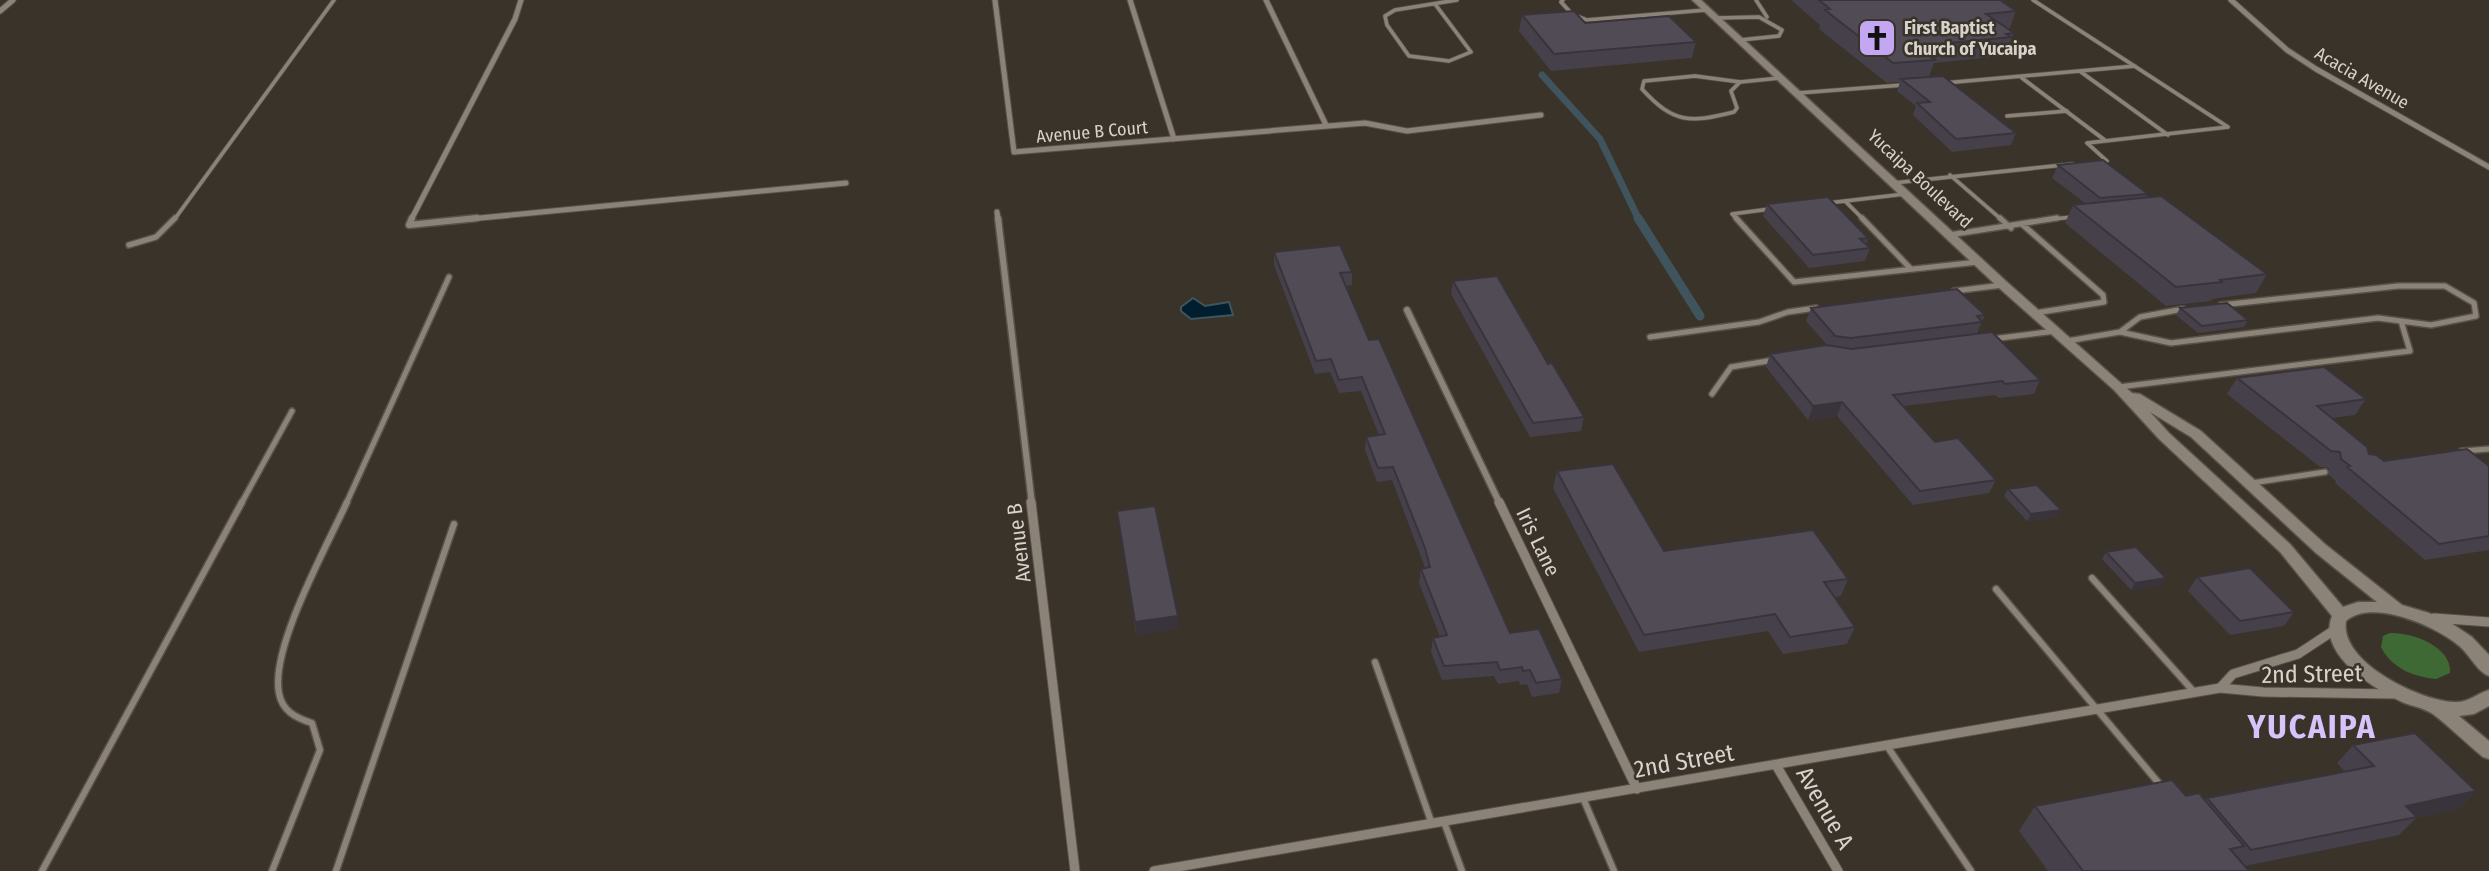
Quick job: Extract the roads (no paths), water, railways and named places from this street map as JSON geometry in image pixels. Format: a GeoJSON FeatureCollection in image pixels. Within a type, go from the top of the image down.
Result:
{"type":"FeatureCollection","features":[{"type":"Feature","properties":{"kind":"main road","name":"Yucaipa Boulevard"},"geometry":{"type":"LineString","coordinates":[[1696,0],[2003,285],[2119,387],[2164,436],[2286,548],[2339,622],[2341,645],[2354,662],[2373,678],[2404,695],[2434,705]]}},
{"type":"Feature","properties":{"kind":"main road","name":"Yucaipa Boulevard"},"geometry":{"type":"LineString","coordinates":[[2119,387],[2196,434],[2341,566],[2397,608]]}},
{"type":"Feature","properties":{"kind":"main road"},"geometry":{"type":"LineString","coordinates":[[2339,622],[2354,608],[2373,605],[2397,608],[2423,617],[2470,646],[2489,669]]}},
{"type":"Feature","properties":{"kind":"main road"},"geometry":{"type":"LineString","coordinates":[[2434,705],[2469,708],[2489,697]]}},
{"type":"Feature","properties":{"kind":"main road"},"geometry":{"type":"LineString","coordinates":[[2434,705],[2489,751]]}},
{"type":"Feature","properties":{"kind":"street"},"geometry":{"type":"LineString","coordinates":[[0,11],[13,0]]}},
{"type":"Feature","properties":{"kind":"street"},"geometry":{"type":"LineString","coordinates":[[521,0],[515,19],[409,225],[846,183]]}},
{"type":"Feature","properties":{"kind":"street","name":"Avenue B Court"},"geometry":{"type":"LineString","coordinates":[[995,0],[1014,152],[1325,125],[1365,123],[1406,131],[1541,115]]}},
{"type":"Feature","properties":{"kind":"street"},"geometry":{"type":"LineString","coordinates":[[1130,0],[1174,139]]}},
{"type":"Feature","properties":{"kind":"street"},"geometry":{"type":"LineString","coordinates":[[1266,0],[1325,125]]}},
{"type":"Feature","properties":{"kind":"street","name":"Acacia Avenue"},"geometry":{"type":"LineString","coordinates":[[2231,0],[2287,50],[2316,69],[2489,167]]}},
{"type":"Feature","properties":{"kind":"street","name":"Avenue B"},"geometry":{"type":"LineString","coordinates":[[997,212],[1076,871]]}},
{"type":"Feature","properties":{"kind":"street","name":"Iris Lane"},"geometry":{"type":"LineString","coordinates":[[1407,310],[1637,789]]}},
{"type":"Feature","properties":{"kind":"street"},"geometry":{"type":"LineString","coordinates":[[2423,617],[2489,622]]}},
{"type":"Feature","properties":{"kind":"street","name":"2nd Street"},"geometry":{"type":"LineString","coordinates":[[2220,688],[2233,674],[2298,654],[2339,622]]}},
{"type":"Feature","properties":{"kind":"street","name":"2nd Street"},"geometry":{"type":"LineString","coordinates":[[1154,871],[2220,688],[2255,695],[2334,689],[2404,695]]}},
{"type":"Feature","properties":{"kind":"street","name":"Avenue A"},"geometry":{"type":"LineString","coordinates":[[1776,765],[1838,871]]}},
{"type":"Feature","properties":{"kind":"lane"},"geometry":{"type":"LineString","coordinates":[[129,245],[156,237],[173,221],[334,0]]}},
{"type":"Feature","properties":{"kind":"lane"},"geometry":{"type":"LineString","coordinates":[[1434,4],[1471,52],[1465,58],[1436,62],[1409,57],[1387,25],[1385,16],[1389,12],[1434,4],[1457,0]]}},
{"type":"Feature","properties":{"kind":"lane"},"geometry":{"type":"LineString","coordinates":[[1563,0],[1561,2],[1572,14],[1587,20],[1710,14],[1767,18]]}},
{"type":"Feature","properties":{"kind":"lane"},"geometry":{"type":"LineString","coordinates":[[1741,40],[1779,36],[1782,30],[1767,18],[1756,0]]}},
{"type":"Feature","properties":{"kind":"lane"},"geometry":{"type":"LineString","coordinates":[[2033,0],[2228,127],[2087,143],[2107,160],[2094,162]]}},
{"type":"Feature","properties":{"kind":"lane"},"geometry":{"type":"LineString","coordinates":[[1941,83],[2135,66]]}},
{"type":"Feature","properties":{"kind":"lane"},"geometry":{"type":"LineString","coordinates":[[2081,72],[2168,135]]}},
{"type":"Feature","properties":{"kind":"lane"},"geometry":{"type":"LineString","coordinates":[[1740,82],[1731,92],[1737,108],[1734,113],[1682,122],[1669,117],[1642,89],[1644,81],[1695,76],[1740,82],[1781,78]]}},
{"type":"Feature","properties":{"kind":"lane"},"geometry":{"type":"LineString","coordinates":[[2022,78],[2107,141]]}},
{"type":"Feature","properties":{"kind":"lane"},"geometry":{"type":"LineString","coordinates":[[1798,93],[1914,85]]}},
{"type":"Feature","properties":{"kind":"lane"},"geometry":{"type":"LineString","coordinates":[[2007,116],[2067,111]]}},
{"type":"Feature","properties":{"kind":"lane"},"geometry":{"type":"LineString","coordinates":[[1893,183],[2081,163]]}},
{"type":"Feature","properties":{"kind":"lane"},"geometry":{"type":"LineString","coordinates":[[1950,175],[2011,228]]}},
{"type":"Feature","properties":{"kind":"lane"},"geometry":{"type":"LineString","coordinates":[[1820,204],[1905,194]]}},
{"type":"Feature","properties":{"kind":"lane"},"geometry":{"type":"LineString","coordinates":[[1845,201],[1912,269]]}},
{"type":"Feature","properties":{"kind":"lane"},"geometry":{"type":"LineString","coordinates":[[1782,208],[1732,214],[1794,282],[1978,262]]}},
{"type":"Feature","properties":{"kind":"lane"},"geometry":{"type":"LineString","coordinates":[[1949,235],[2011,228],[2032,220],[2084,216]]}},
{"type":"Feature","properties":{"kind":"lane"},"geometry":{"type":"LineString","coordinates":[[2023,225],[2103,295],[2104,302],[2035,313]]}},
{"type":"Feature","properties":{"kind":"lane"},"geometry":{"type":"LineString","coordinates":[[272,871],[320,750],[313,723],[290,714],[279,694],[279,664],[296,614],[449,277]]}},
{"type":"Feature","properties":{"kind":"lane"},"geometry":{"type":"LineString","coordinates":[[1949,291],[2003,285]]}},
{"type":"Feature","properties":{"kind":"lane"},"geometry":{"type":"LineString","coordinates":[[2067,341],[2120,332],[2171,343],[2378,317],[2431,325],[2476,316],[2474,303],[2445,286],[2398,286],[2212,306]]}},
{"type":"Feature","properties":{"kind":"lane"},"geometry":{"type":"LineString","coordinates":[[1650,337],[1759,322],[1788,312],[1828,306]]}},
{"type":"Feature","properties":{"kind":"lane"},"geometry":{"type":"LineString","coordinates":[[2120,332],[2140,317],[2186,309]]}},
{"type":"Feature","properties":{"kind":"lane"},"geometry":{"type":"LineString","coordinates":[[2119,387],[2410,351],[2401,321]]}},
{"type":"Feature","properties":{"kind":"lane"},"geometry":{"type":"LineString","coordinates":[[1983,340],[2054,331]]}},
{"type":"Feature","properties":{"kind":"lane"},"geometry":{"type":"LineString","coordinates":[[1712,394],[1731,367],[1782,359]]}},
{"type":"Feature","properties":{"kind":"lane"},"geometry":{"type":"LineString","coordinates":[[42,871],[292,411]]}},
{"type":"Feature","properties":{"kind":"lane"},"geometry":{"type":"LineString","coordinates":[[2459,451],[2486,447],[2489,449]]}},
{"type":"Feature","properties":{"kind":"lane"},"geometry":{"type":"LineString","coordinates":[[2251,484],[2325,472]]}},
{"type":"Feature","properties":{"kind":"lane"},"geometry":{"type":"LineString","coordinates":[[336,871],[454,524]]}},
{"type":"Feature","properties":{"kind":"lane"},"geometry":{"type":"LineString","coordinates":[[2092,578],[2195,693]]}},
{"type":"Feature","properties":{"kind":"lane"},"geometry":{"type":"LineString","coordinates":[[1996,589],[2170,797]]}},
{"type":"Feature","properties":{"kind":"lane"},"geometry":{"type":"LineString","coordinates":[[1375,662],[1432,824]]}},
{"type":"Feature","properties":{"kind":"lane"},"geometry":{"type":"LineString","coordinates":[[1887,746],[1971,871]]}},
{"type":"Feature","properties":{"kind":"lane"},"geometry":{"type":"LineString","coordinates":[[1583,798],[1614,871]]}},
{"type":"Feature","properties":{"kind":"lane"},"geometry":{"type":"LineString","coordinates":[[1444,822],[1462,871]]}},
{"type":"Feature","properties":{"kind":"water"},"geometry":{"type":"Polygon","coordinates":[[[1193,298],[1205,306],[1229,302],[1233,315],[1191,319],[1181,311],[1181,307],[1193,298]]]}},
{"type":"Feature","properties":{"kind":"waterway"},"geometry":{"type":"LineString","coordinates":[[1542,75],[1600,139],[1638,218]]}},
{"type":"Feature","properties":{"kind":"waterway"},"geometry":{"type":"LineString","coordinates":[[1638,218],[1700,316]]}},
{"type":"Feature","properties":{"kind":"place","name":"First Baptist Church of Yucaipa"},"geometry":{"type":"Point","coordinates":[1877,38]}},
{"type":"Feature","properties":{"kind":"district","name":"YUCAIPA"},"geometry":{"type":"Point","coordinates":[2312,727]}}]}
